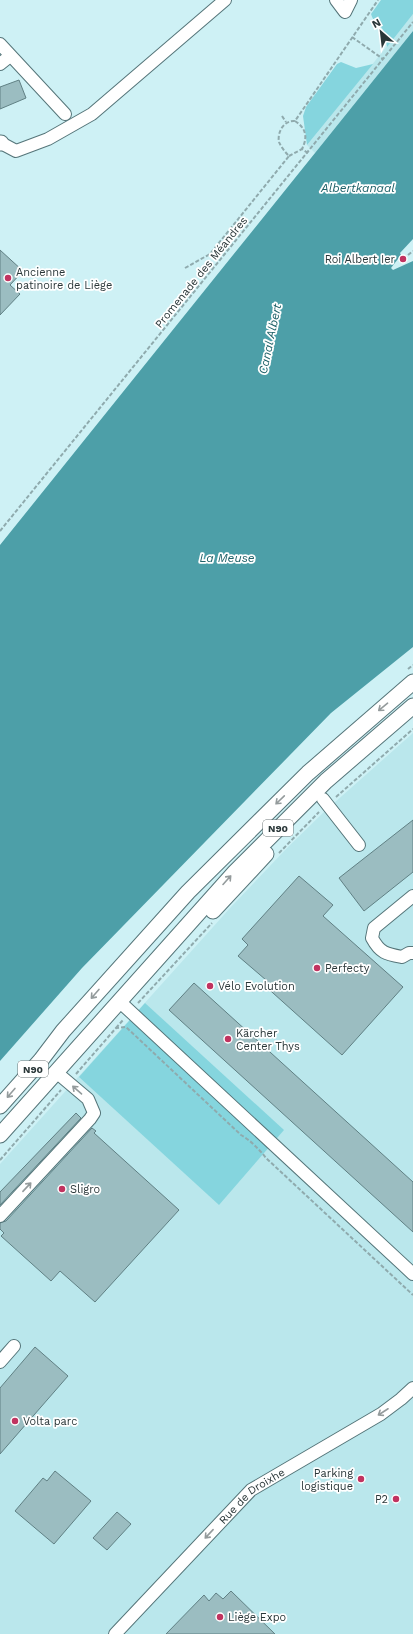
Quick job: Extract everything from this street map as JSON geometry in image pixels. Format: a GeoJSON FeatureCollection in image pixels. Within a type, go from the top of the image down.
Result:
{"type":"FeatureCollection","features":[{"type":"Feature","properties":{"kind":"main road","name":"N90"},"geometry":{"type":"LineString","coordinates":[[0,1106],[41,1060],[63,1031],[188,892],[308,773],[413,682]]}},
{"type":"Feature","properties":{"kind":"main road","name":"N90"},"geometry":{"type":"LineString","coordinates":[[0,1135],[235,872],[273,833],[351,759],[413,706]]}},
{"type":"Feature","properties":{"kind":"main road"},"geometry":{"type":"LineString","coordinates":[[154,961],[181,944],[267,854],[325,802],[369,757],[413,719]]}},
{"type":"Feature","properties":{"kind":"main road"},"geometry":{"type":"LineString","coordinates":[[119,1001],[111,990],[114,983],[165,924],[188,892]]}},
{"type":"Feature","properties":{"kind":"street"},"geometry":{"type":"LineString","coordinates":[[0,143],[16,151],[48,139],[92,114],[225,0]]}},
{"type":"Feature","properties":{"kind":"street"},"geometry":{"type":"LineString","coordinates":[[336,0],[345,12],[351,0]]}},
{"type":"Feature","properties":{"kind":"street"},"geometry":{"type":"LineString","coordinates":[[0,44],[65,114]]}},
{"type":"Feature","properties":{"kind":"street"},"geometry":{"type":"LineString","coordinates":[[0,64],[10,56]]}},
{"type":"Feature","properties":{"kind":"street"},"geometry":{"type":"LineString","coordinates":[[325,802],[359,845]]}},
{"type":"Feature","properties":{"kind":"street"},"geometry":{"type":"LineString","coordinates":[[413,896],[374,928],[372,938],[377,947],[386,954],[402,957],[409,953],[413,953]]}},
{"type":"Feature","properties":{"kind":"street"},"geometry":{"type":"LineString","coordinates":[[119,1001],[413,1274]]}},
{"type":"Feature","properties":{"kind":"street"},"geometry":{"type":"LineString","coordinates":[[0,1216],[90,1120],[94,1112],[88,1099],[56,1072]]}},
{"type":"Feature","properties":{"kind":"street"},"geometry":{"type":"LineString","coordinates":[[0,1362],[14,1346]]}},
{"type":"Feature","properties":{"kind":"street","name":"Rue de Droixhe"},"geometry":{"type":"LineString","coordinates":[[115,1634],[251,1490],[380,1414],[402,1399],[413,1388]]}},
{"type":"Feature","properties":{"kind":"path"},"geometry":{"type":"LineString","coordinates":[[295,121],[378,0]]}},
{"type":"Feature","properties":{"kind":"path","name":"Promenade des Méandres"},"geometry":{"type":"LineString","coordinates":[[0,531],[413,22]]}},
{"type":"Feature","properties":{"kind":"path"},"geometry":{"type":"LineString","coordinates":[[352,37],[383,59]]}},
{"type":"Feature","properties":{"kind":"path"},"geometry":{"type":"LineString","coordinates":[[282,116],[286,122]]}},
{"type":"Feature","properties":{"kind":"path"},"geometry":{"type":"LineString","coordinates":[[185,268],[210,254],[289,156],[302,149],[306,142],[306,134],[304,129],[295,121],[286,122],[281,127],[279,135],[280,143],[289,156]]}},
{"type":"Feature","properties":{"kind":"path"},"geometry":{"type":"LineString","coordinates":[[302,149],[308,153]]}},
{"type":"Feature","properties":{"kind":"path"},"geometry":{"type":"LineString","coordinates":[[408,255],[413,251]]}},
{"type":"Feature","properties":{"kind":"path"},"geometry":{"type":"LineString","coordinates":[[325,802],[413,729]]}},
{"type":"Feature","properties":{"kind":"path"},"geometry":{"type":"LineString","coordinates":[[144,997],[196,940]]}},
{"type":"Feature","properties":{"kind":"path"},"geometry":{"type":"LineString","coordinates":[[0,1160],[116,1028],[126,1027],[240,1135],[246,1138],[262,1152],[266,1158],[413,1295]]}},
{"type":"Feature","properties":{"kind":"shaded area"},"geometry":{"type":"Polygon","coordinates":[[[381,0],[413,0],[413,14],[387,47],[384,32],[371,14],[381,0]]]}},
{"type":"Feature","properties":{"kind":"shaded area"},"geometry":{"type":"Polygon","coordinates":[[[413,14],[413,31],[315,153],[307,145],[413,14]]]}},
{"type":"Feature","properties":{"kind":"shaded area"},"geometry":{"type":"Polygon","coordinates":[[[341,62],[356,68],[373,64],[307,145],[303,116],[306,107],[337,64],[341,62]]]}},
{"type":"Feature","properties":{"kind":"shaded area"},"geometry":{"type":"Polygon","coordinates":[[[413,733],[413,1634],[0,1634],[0,1164],[231,907],[288,847],[325,811],[413,733]]]}},
{"type":"Feature","properties":{"kind":"shaded area"},"geometry":{"type":"Polygon","coordinates":[[[145,1003],[284,1130],[219,1205],[79,1077],[145,1003]]]}},
{"type":"Feature","properties":{"kind":"water","name":"La Meuse"},"geometry":{"type":"Polygon","coordinates":[[[413,31],[413,239],[400,253],[401,255],[391,268],[393,270],[413,261],[413,647],[331,713],[82,968],[0,1061],[0,545],[413,31]]]}},
{"type":"Feature","properties":{"kind":"building"},"geometry":{"type":"Polygon","coordinates":[[[19,80],[26,98],[0,109],[0,87],[19,80]]]}},
{"type":"Feature","properties":{"kind":"building","name":"Ancienne patinoire de Liège"},"geometry":{"type":"Polygon","coordinates":[[[0,250],[23,271],[10,285],[20,294],[0,315],[0,250]]]}},
{"type":"Feature","properties":{"kind":"building"},"geometry":{"type":"Polygon","coordinates":[[[413,820],[413,872],[364,911],[339,878],[413,820]]]}},
{"type":"Feature","properties":{"kind":"building","name":"Perfecty"},"geometry":{"type":"Polygon","coordinates":[[[299,876],[333,905],[323,916],[403,987],[342,1055],[263,984],[266,980],[238,956],[248,945],[242,939],[299,876]]]}},
{"type":"Feature","properties":{"kind":"building"},"geometry":{"type":"Polygon","coordinates":[[[194,983],[413,1182],[413,1232],[169,1010],[194,983]]]}},
{"type":"Feature","properties":{"kind":"building"},"geometry":{"type":"Polygon","coordinates":[[[76,1113],[81,1118],[0,1205],[0,1192],[76,1113]]]}},
{"type":"Feature","properties":{"kind":"building"},"geometry":{"type":"Polygon","coordinates":[[[92,1128],[96,1131],[94,1133],[179,1210],[95,1302],[60,1271],[51,1281],[1,1236],[4,1233],[0,1229],[0,1223],[6,1221],[92,1128]]]}},
{"type":"Feature","properties":{"kind":"building","name":"Volta parc"},"geometry":{"type":"Polygon","coordinates":[[[35,1347],[68,1376],[0,1454],[0,1388],[35,1347]]]}},
{"type":"Feature","properties":{"kind":"building"},"geometry":{"type":"Polygon","coordinates":[[[55,1471],[91,1501],[54,1544],[15,1511],[43,1478],[47,1481],[55,1471]]]}},
{"type":"Feature","properties":{"kind":"building"},"geometry":{"type":"Polygon","coordinates":[[[117,1512],[131,1524],[107,1550],[93,1538],[117,1512]]]}},
{"type":"Feature","properties":{"kind":"building","name":"Liège Expo"},"geometry":{"type":"Polygon","coordinates":[[[231,1591],[275,1634],[166,1634],[204,1595],[209,1601],[216,1593],[223,1599],[231,1591]]]}},
{"type":"Feature","properties":{"kind":"place","name":"Roi Albert Ier"},"geometry":{"type":"Point","coordinates":[403,259]}},
{"type":"Feature","properties":{"kind":"place","name":"Ancienne patinoire de Liège"},"geometry":{"type":"Point","coordinates":[8,278]}},
{"type":"Feature","properties":{"kind":"place","name":"Perfecty"},"geometry":{"type":"Point","coordinates":[317,968]}},
{"type":"Feature","properties":{"kind":"place","name":"Vélo Evolution"},"geometry":{"type":"Point","coordinates":[210,986]}},
{"type":"Feature","properties":{"kind":"place","name":"Kärcher Center Thys"},"geometry":{"type":"Point","coordinates":[228,1039]}},
{"type":"Feature","properties":{"kind":"place","name":"Sligro"},"geometry":{"type":"Point","coordinates":[62,1189]}},
{"type":"Feature","properties":{"kind":"place","name":"Volta parc"},"geometry":{"type":"Point","coordinates":[15,1421]}},
{"type":"Feature","properties":{"kind":"place","name":"Parking logistique"},"geometry":{"type":"Point","coordinates":[361,1479]}},
{"type":"Feature","properties":{"kind":"place","name":"P2"},"geometry":{"type":"Point","coordinates":[396,1499]}},
{"type":"Feature","properties":{"kind":"place","name":"Liège Expo"},"geometry":{"type":"Point","coordinates":[220,1617]}},
{"type":"Feature","properties":{"kind":"water label","name":"Albertkanaal"},"geometry":{"type":"Point","coordinates":[358,188]}},
{"type":"Feature","properties":{"kind":"water label","name":"Canal Albert"},"geometry":{"type":"Point","coordinates":[270,339]}}]}
